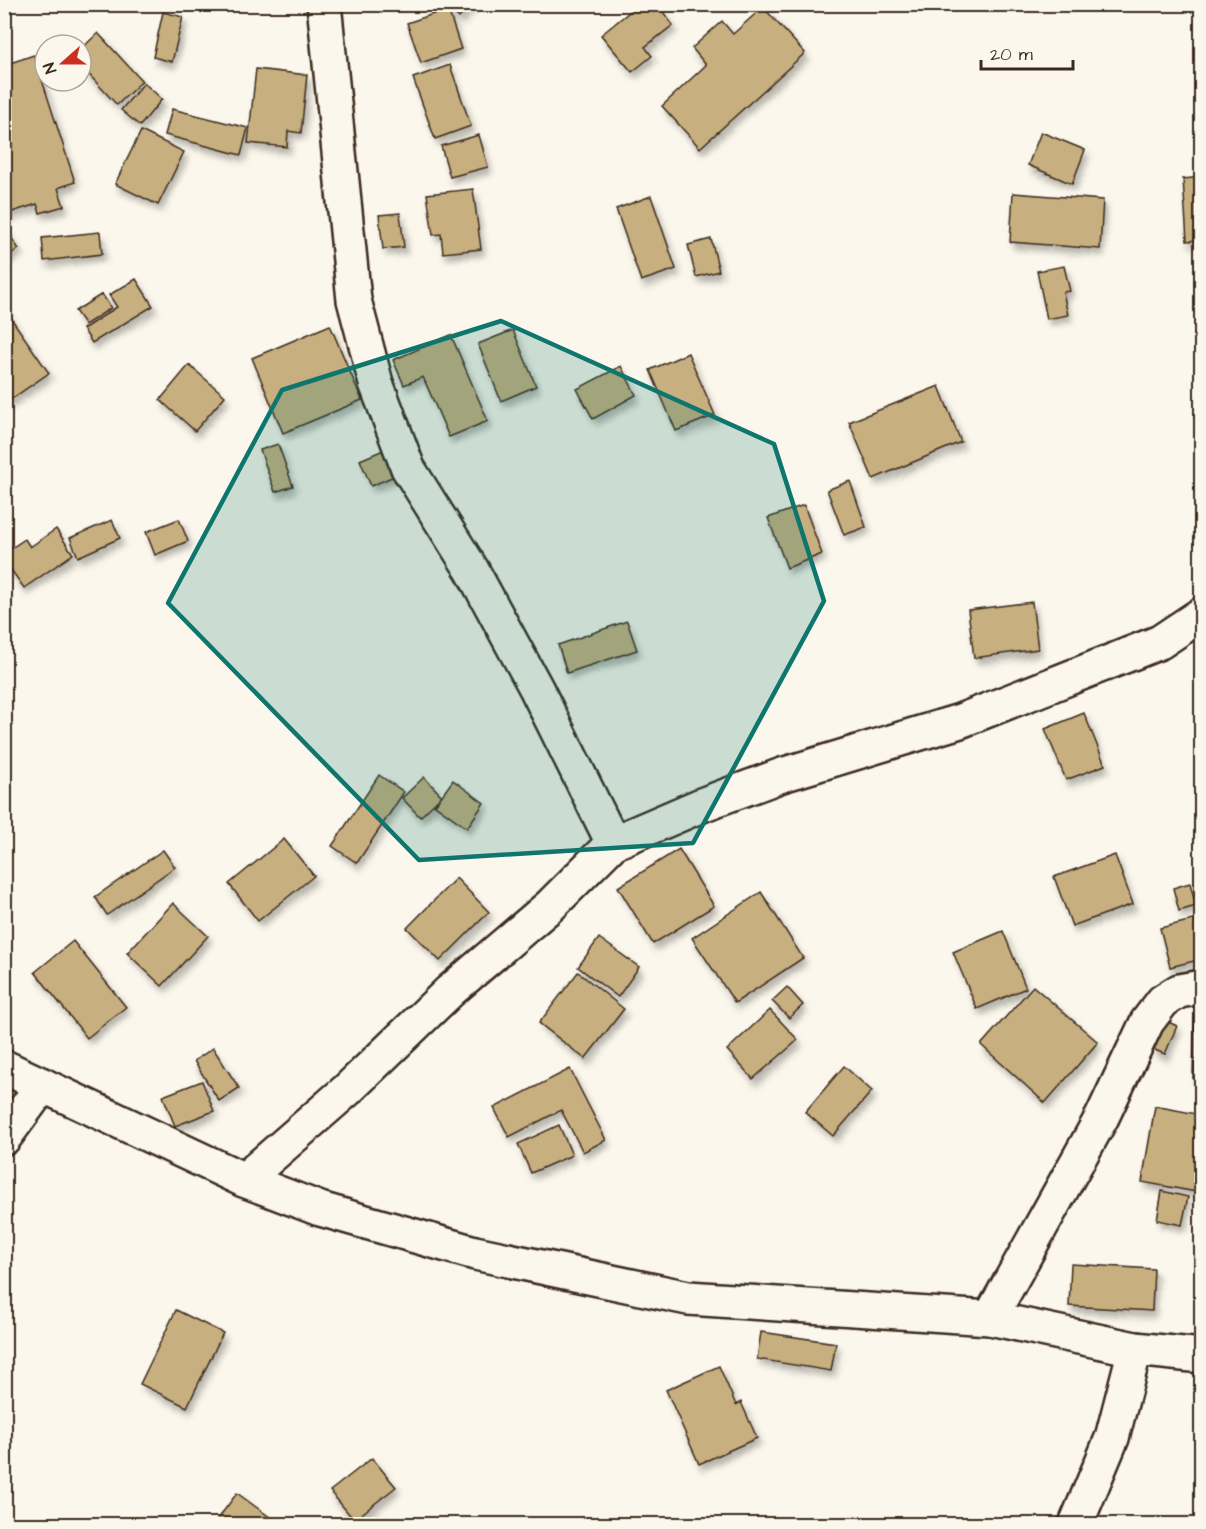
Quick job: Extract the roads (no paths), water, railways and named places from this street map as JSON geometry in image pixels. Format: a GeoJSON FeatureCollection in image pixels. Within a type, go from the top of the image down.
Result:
{"type":"FeatureCollection","features":[{"type":"Feature","properties":{"kind":"street"},"geometry":{"type":"LineString","coordinates":[[324,4],[354,300],[375,383],[408,468],[472,570],[536,688],[613,843]]}},
{"type":"Feature","properties":{"kind":"street"},"geometry":{"type":"LineString","coordinates":[[244,1180],[347,1090],[450,991],[551,905],[613,843],[704,804],[782,775],[982,712],[1160,642],[1202,614]]}},
{"type":"Feature","properties":{"kind":"street"},"geometry":{"type":"LineString","coordinates":[[990,1318],[1102,1117],[1147,1022],[1163,1001],[1179,991],[1202,987]]}},
{"type":"Feature","properties":{"kind":"street"},"geometry":{"type":"LineString","coordinates":[[4,1067],[244,1180],[320,1209],[475,1253],[688,1298],[990,1318],[1135,1349],[1202,1356]]}},
{"type":"Feature","properties":{"kind":"street"},"geometry":{"type":"LineString","coordinates":[[4,1138],[43,1085]]}},
{"type":"Feature","properties":{"kind":"street"},"geometry":{"type":"LineString","coordinates":[[1076,1524],[1112,1438],[1135,1349]]}}]}
